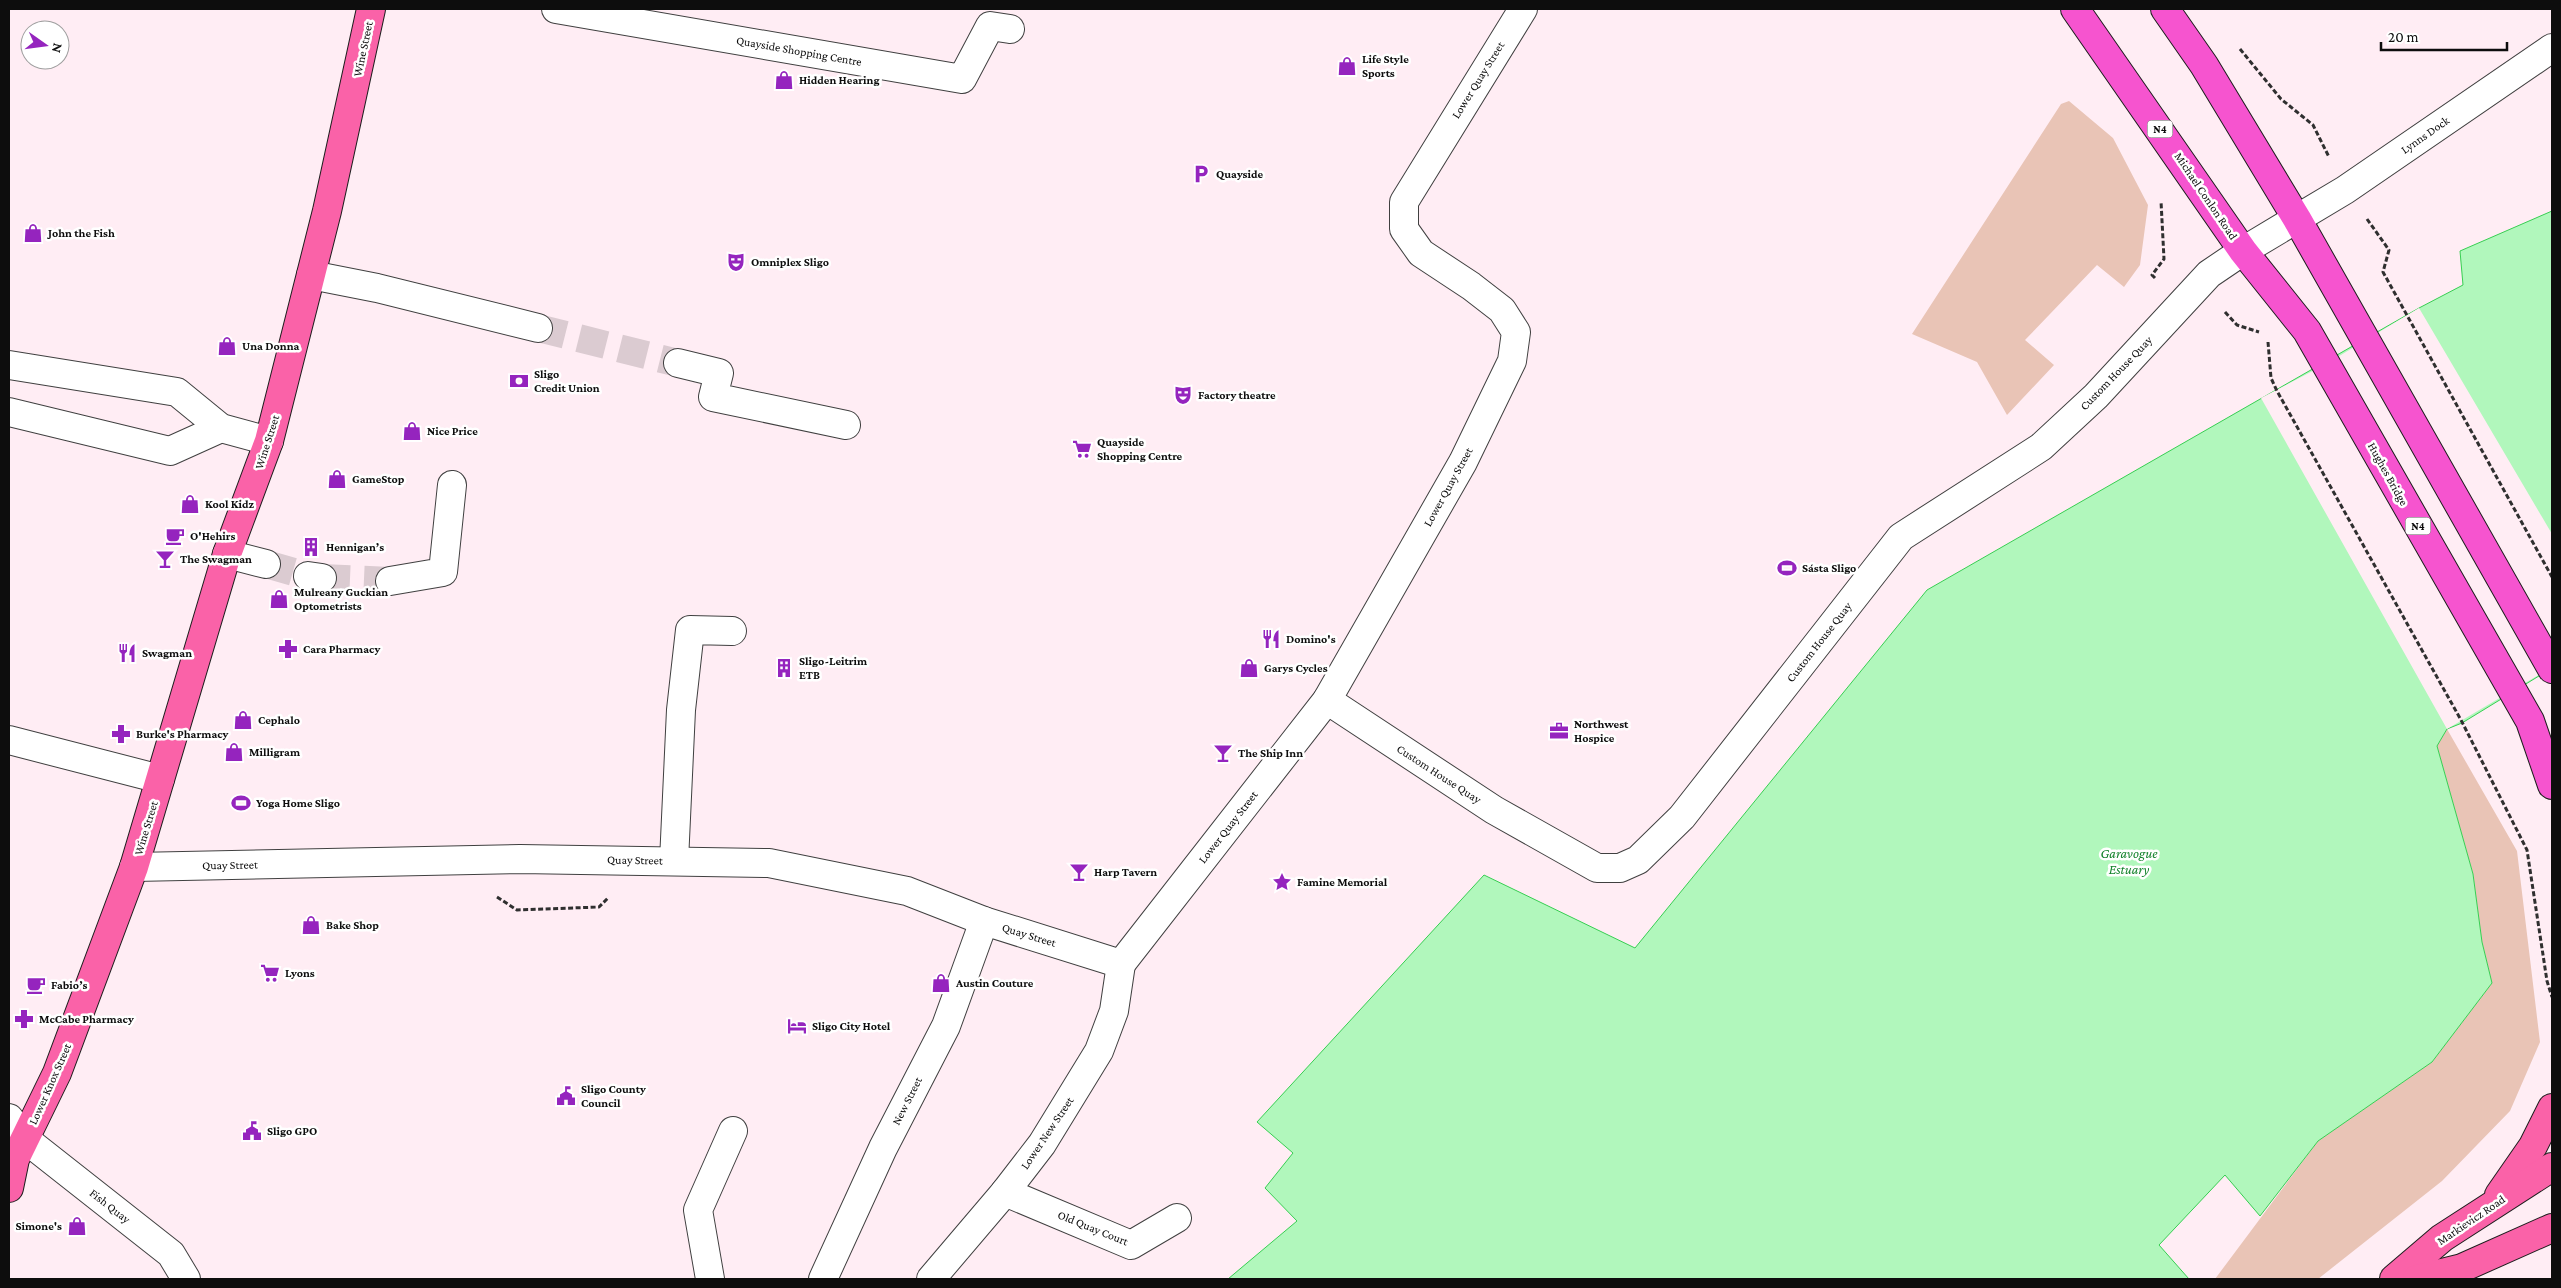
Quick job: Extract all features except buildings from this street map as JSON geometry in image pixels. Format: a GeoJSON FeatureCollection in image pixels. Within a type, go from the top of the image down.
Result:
{"type":"FeatureCollection","features":[{"type":"Feature","properties":{"kind":"highway","name":"N4"},"geometry":{"type":"LineString","coordinates":[[2058,9],[2082,19]]}},
{"type":"Feature","properties":{"kind":"highway"},"geometry":{"type":"LineString","coordinates":[[2165,9],[2204,65],[2297,219],[2552,668]]}},
{"type":"Feature","properties":{"kind":"highway","name":"Michael Conlon Road"},"geometry":{"type":"LineString","coordinates":[[2082,19],[2243,251],[2307,330]]}},
{"type":"Feature","properties":{"kind":"highway","name":"Hughes Bridge"},"geometry":{"type":"LineString","coordinates":[[2307,330],[2530,721],[2552,785]]}},
{"type":"Feature","properties":{"kind":"main road","name":"Wine Street"},"geometry":{"type":"LineString","coordinates":[[134,867],[227,554],[269,441],[311,275],[372,9]]}},
{"type":"Feature","properties":{"kind":"main road","name":"Lower Knox Street"},"geometry":{"type":"LineString","coordinates":[[9,1188],[15,1158],[57,1074],[134,867]]}},
{"type":"Feature","properties":{"kind":"main road"},"geometry":{"type":"LineString","coordinates":[[2493,1204],[2533,1146],[2552,1108]]}},
{"type":"Feature","properties":{"kind":"main road","name":"Markievicz Road"},"geometry":{"type":"LineString","coordinates":[[2394,1279],[2442,1238],[2552,1167]]}},
{"type":"Feature","properties":{"kind":"main road"},"geometry":{"type":"LineString","coordinates":[[2417,1279],[2462,1268],[2549,1232]]}},
{"type":"Feature","properties":{"kind":"street","name":"Quayside Shopping Centre"},"geometry":{"type":"LineString","coordinates":[[556,9],[962,79],[990,26],[1010,29]]}},
{"type":"Feature","properties":{"kind":"street","name":"Lower Quay Street"},"geometry":{"type":"LineString","coordinates":[[1120,964],[1327,700],[1463,462],[1512,361],[1516,332],[1502,310],[1471,286],[1421,253],[1404,229],[1404,202],[1523,9]]}},
{"type":"Feature","properties":{"kind":"street","name":"Lynns Dock"},"geometry":{"type":"LineString","coordinates":[[2297,219],[2345,190],[2552,48]]}},
{"type":"Feature","properties":{"kind":"street","name":"Custom House Quay"},"geometry":{"type":"LineString","coordinates":[[1327,700],[1494,810],[1597,868],[1620,868],[1638,860],[1682,817],[1901,537],[2041,447],[2096,396],[2210,274],[2243,251],[2297,219]]}},
{"type":"Feature","properties":{"kind":"street"},"geometry":{"type":"LineString","coordinates":[[311,275],[377,288],[538,328]]}},
{"type":"Feature","properties":{"kind":"street"},"geometry":{"type":"LineString","coordinates":[[678,362],[718,373],[713,397],[846,425]]}},
{"type":"Feature","properties":{"kind":"street"},"geometry":{"type":"LineString","coordinates":[[9,365],[178,392],[221,428],[269,441]]}},
{"type":"Feature","properties":{"kind":"street"},"geometry":{"type":"LineString","coordinates":[[9,412],[170,451],[221,428]]}},
{"type":"Feature","properties":{"kind":"street"},"geometry":{"type":"LineString","coordinates":[[390,581],[443,572],[452,485]]}},
{"type":"Feature","properties":{"kind":"street"},"geometry":{"type":"LineString","coordinates":[[227,554],[266,564]]}},
{"type":"Feature","properties":{"kind":"street"},"geometry":{"type":"LineString","coordinates":[[674,861],[681,710],[690,630],[732,631]]}},
{"type":"Feature","properties":{"kind":"street"},"geometry":{"type":"LineString","coordinates":[[9,740],[160,779]]}},
{"type":"Feature","properties":{"kind":"street","name":"Quay Street"},"geometry":{"type":"LineString","coordinates":[[134,867],[520,858],[769,863],[907,890],[984,921],[1120,964]]}},
{"type":"Feature","properties":{"kind":"street","name":"New Street"},"geometry":{"type":"LineString","coordinates":[[823,1279],[883,1148],[946,1026],[984,921]]}},
{"type":"Feature","properties":{"kind":"street","name":"Lower New Street"},"geometry":{"type":"LineString","coordinates":[[931,1279],[1005,1192],[1042,1144],[1099,1052],[1114,1011],[1120,964]]}},
{"type":"Feature","properties":{"kind":"street","name":"Fish Quay"},"geometry":{"type":"LineString","coordinates":[[9,1118],[25,1139],[171,1254],[186,1279]]}},
{"type":"Feature","properties":{"kind":"street"},"geometry":{"type":"LineString","coordinates":[[710,1279],[698,1210],[733,1131]]}},
{"type":"Feature","properties":{"kind":"street","name":"Old Quay Court"},"geometry":{"type":"LineString","coordinates":[[1005,1192],[1131,1246],[1176,1218]]}},
{"type":"Feature","properties":{"kind":"path"},"geometry":{"type":"LineString","coordinates":[[2198,286],[2238,325],[2267,334],[2271,378],[2461,720],[2527,850],[2547,981],[2552,997]]}},
{"type":"Feature","properties":{"kind":"path"},"geometry":{"type":"LineString","coordinates":[[2397,299],[2552,577]]}},
{"type":"Feature","properties":{"kind":"shaded area"},"geometry":{"type":"Polygon","coordinates":[[[2069,101],[2113,138],[2148,205],[2140,265],[2124,287],[2097,265],[2025,340],[2054,365],[2007,415],[1977,362],[1912,334],[2061,104],[2069,101]]]}},
{"type":"Feature","properties":{"kind":"shaded area"},"geometry":{"type":"Polygon","coordinates":[[[2447,729],[2517,851],[2540,1042],[2510,1111],[2442,1181],[2318,1279],[2215,1279],[2318,1141],[2432,1062],[2492,983],[2482,942],[2473,874],[2437,746],[2447,729]]]}},
{"type":"Feature","properties":{"kind":"water","name":"Garavogue Estuary"},"geometry":{"type":"Polygon","coordinates":[[[2552,211],[2552,668],[2462,723],[2447,729],[2437,746],[2473,874],[2482,942],[2492,983],[2432,1062],[2318,1141],[2260,1216],[2225,1175],[2159,1245],[2189,1279],[1228,1279],[1297,1221],[1265,1188],[1293,1153],[1257,1122],[1484,875],[1635,948],[1927,590],[2419,308],[2463,285],[2460,251],[2552,211]]]}},
{"type":"Feature","properties":{"kind":"pier"},"geometry":{"type":"Polygon","coordinates":[[[2419,308],[2552,534],[2552,667],[2447,729],[2261,398],[2326,364],[2419,308]]]}},
{"type":"Feature","properties":{"kind":"tunnel"},"geometry":{"type":"LineString","coordinates":[[538,328],[678,363]]}},
{"type":"Feature","properties":{"kind":"tunnel"},"geometry":{"type":"LineString","coordinates":[[266,564],[308,576]]}},
{"type":"Feature","properties":{"kind":"tunnel"},"geometry":{"type":"LineString","coordinates":[[322,578],[390,581]]}},
{"type":"Feature","properties":{"kind":"place","name":"Life Style Sports"},"geometry":{"type":"Point","coordinates":[1347,66]}},
{"type":"Feature","properties":{"kind":"place","name":"Hidden Hearing"},"geometry":{"type":"Point","coordinates":[784,80]}},
{"type":"Feature","properties":{"kind":"place","name":"Quayside"},"geometry":{"type":"Point","coordinates":[1201,174]}},
{"type":"Feature","properties":{"kind":"place","name":"John the Fish"},"geometry":{"type":"Point","coordinates":[33,233]}},
{"type":"Feature","properties":{"kind":"place","name":"Omniplex Sligo"},"geometry":{"type":"Point","coordinates":[736,262]}},
{"type":"Feature","properties":{"kind":"place","name":"Una Donna"},"geometry":{"type":"Point","coordinates":[227,346]}},
{"type":"Feature","properties":{"kind":"place","name":"Sligo Credit Union"},"geometry":{"type":"Point","coordinates":[519,381]}},
{"type":"Feature","properties":{"kind":"place","name":"Factory theatre"},"geometry":{"type":"Point","coordinates":[1183,395]}},
{"type":"Feature","properties":{"kind":"place","name":"Nice Price"},"geometry":{"type":"Point","coordinates":[412,431]}},
{"type":"Feature","properties":{"kind":"place","name":"Quayside Shopping Centre"},"geometry":{"type":"Point","coordinates":[1082,449]}},
{"type":"Feature","properties":{"kind":"place","name":"GameStop"},"geometry":{"type":"Point","coordinates":[337,479]}},
{"type":"Feature","properties":{"kind":"place","name":"Kool Kidz"},"geometry":{"type":"Point","coordinates":[190,504]}},
{"type":"Feature","properties":{"kind":"place","name":"O'Hehirs"},"geometry":{"type":"Point","coordinates":[175,536]}},
{"type":"Feature","properties":{"kind":"place","name":"Hennigan’s"},"geometry":{"type":"Point","coordinates":[311,547]}},
{"type":"Feature","properties":{"kind":"place","name":"The Swagman"},"geometry":{"type":"Point","coordinates":[165,559]}},
{"type":"Feature","properties":{"kind":"place","name":"Sásta Sligo"},"geometry":{"type":"Point","coordinates":[1787,568]}},
{"type":"Feature","properties":{"kind":"place","name":"Mulreany Guckian Optometrists"},"geometry":{"type":"Point","coordinates":[279,599]}},
{"type":"Feature","properties":{"kind":"place","name":"Domino's"},"geometry":{"type":"Point","coordinates":[1271,639]}},
{"type":"Feature","properties":{"kind":"place","name":"Cara Pharmacy"},"geometry":{"type":"Point","coordinates":[288,649]}},
{"type":"Feature","properties":{"kind":"place","name":"Swagman"},"geometry":{"type":"Point","coordinates":[127,653]}},
{"type":"Feature","properties":{"kind":"place","name":"Sligo-Leitrim ETB"},"geometry":{"type":"Point","coordinates":[784,668]}},
{"type":"Feature","properties":{"kind":"place","name":"Garys Cycles"},"geometry":{"type":"Point","coordinates":[1249,668]}},
{"type":"Feature","properties":{"kind":"place","name":"Cephalo"},"geometry":{"type":"Point","coordinates":[243,720]}},
{"type":"Feature","properties":{"kind":"place","name":"Northwest Hospice"},"geometry":{"type":"Point","coordinates":[1559,731]}},
{"type":"Feature","properties":{"kind":"place","name":"Burke's Pharmacy"},"geometry":{"type":"Point","coordinates":[121,734]}},
{"type":"Feature","properties":{"kind":"place","name":"Milligram"},"geometry":{"type":"Point","coordinates":[234,752]}},
{"type":"Feature","properties":{"kind":"place","name":"The Ship Inn"},"geometry":{"type":"Point","coordinates":[1223,753]}},
{"type":"Feature","properties":{"kind":"place","name":"Yoga Home Sligo"},"geometry":{"type":"Point","coordinates":[241,803]}},
{"type":"Feature","properties":{"kind":"place","name":"Harp Tavern"},"geometry":{"type":"Point","coordinates":[1079,872]}},
{"type":"Feature","properties":{"kind":"place","name":"Famine Memorial"},"geometry":{"type":"Point","coordinates":[1282,882]}},
{"type":"Feature","properties":{"kind":"place","name":"Bake Shop"},"geometry":{"type":"Point","coordinates":[311,925]}},
{"type":"Feature","properties":{"kind":"place","name":"Lyons"},"geometry":{"type":"Point","coordinates":[270,973]}},
{"type":"Feature","properties":{"kind":"place","name":"Austin Couture"},"geometry":{"type":"Point","coordinates":[941,983]}},
{"type":"Feature","properties":{"kind":"place","name":"Fabio’s"},"geometry":{"type":"Point","coordinates":[36,985]}},
{"type":"Feature","properties":{"kind":"place","name":"McCabe Pharmacy"},"geometry":{"type":"Point","coordinates":[24,1019]}},
{"type":"Feature","properties":{"kind":"place","name":"Sligo City Hotel"},"geometry":{"type":"Point","coordinates":[797,1026]}},
{"type":"Feature","properties":{"kind":"place","name":"Sligo County Council"},"geometry":{"type":"Point","coordinates":[566,1096]}},
{"type":"Feature","properties":{"kind":"place","name":"Sligo GPO"},"geometry":{"type":"Point","coordinates":[252,1131]}},
{"type":"Feature","properties":{"kind":"place","name":"Simone's"},"geometry":{"type":"Point","coordinates":[77,1226]}}]}
